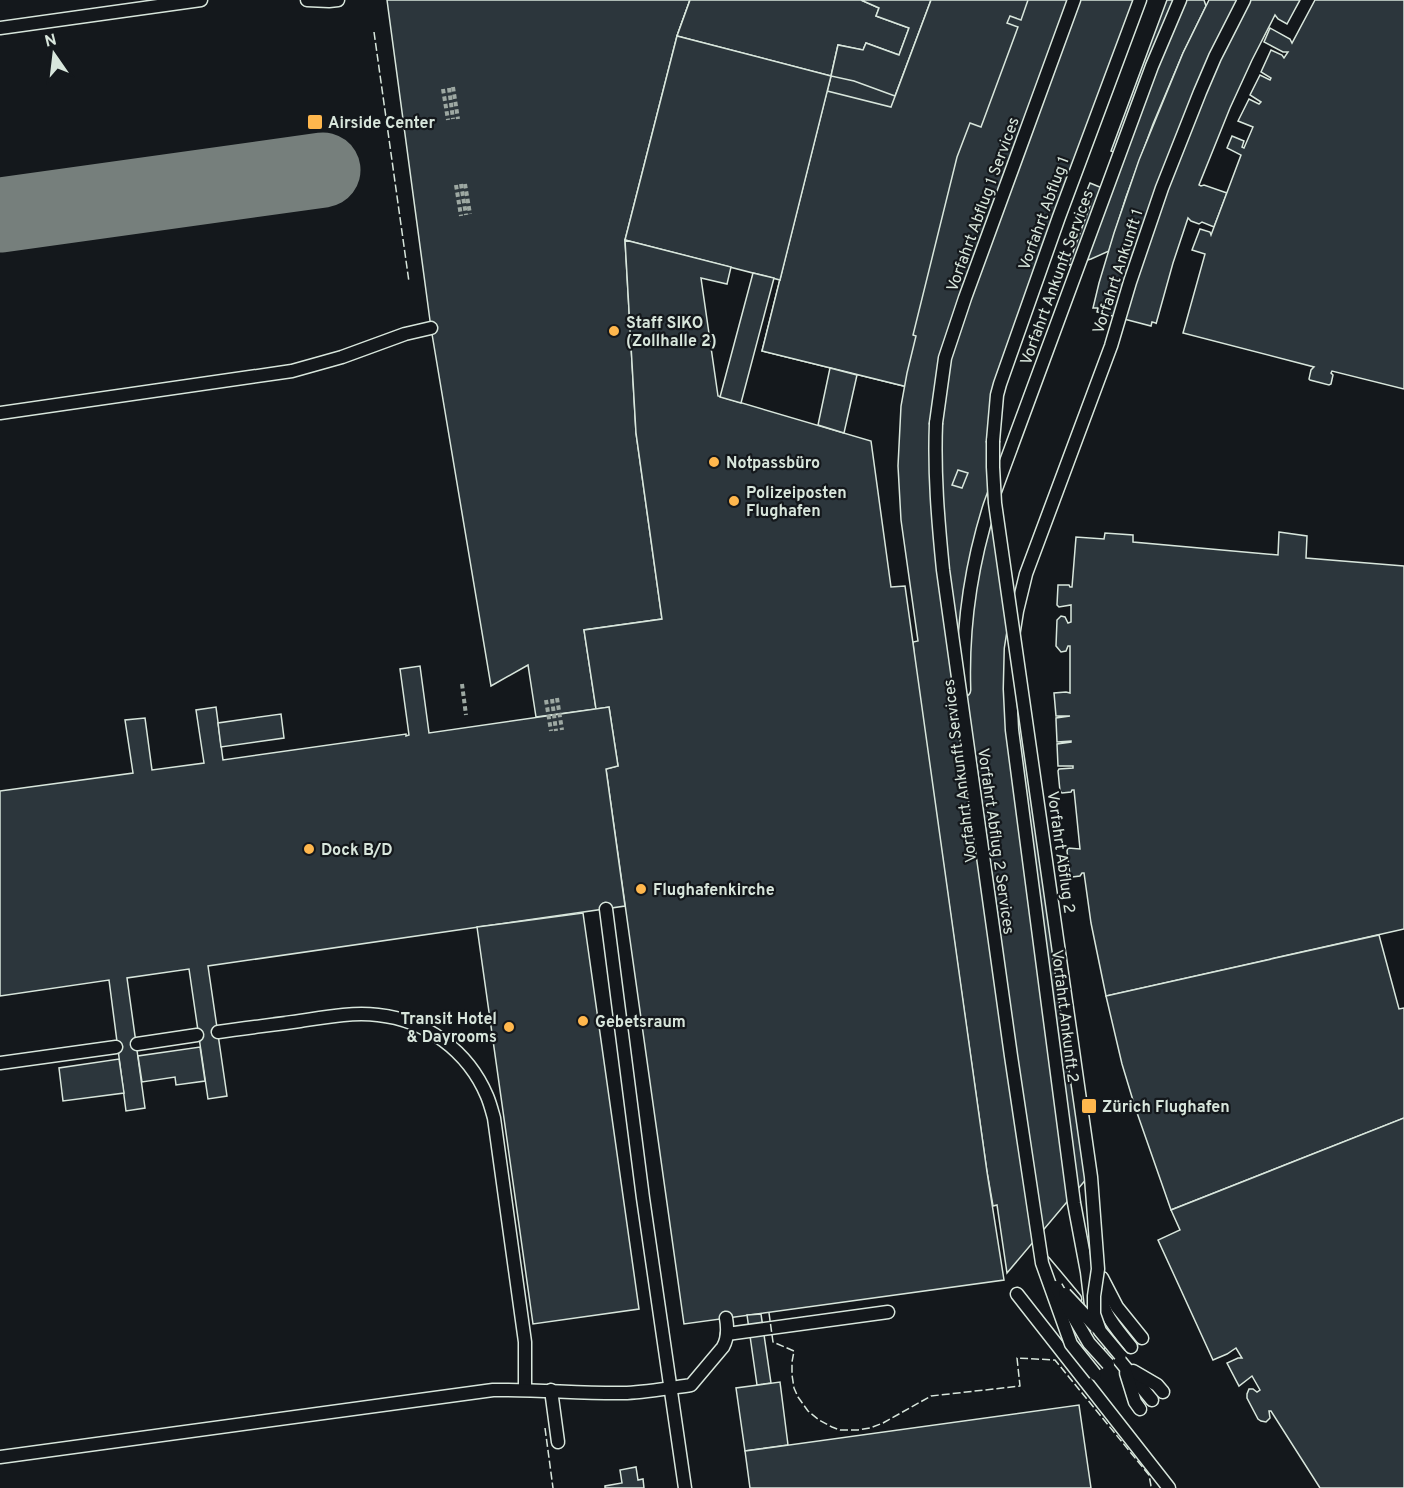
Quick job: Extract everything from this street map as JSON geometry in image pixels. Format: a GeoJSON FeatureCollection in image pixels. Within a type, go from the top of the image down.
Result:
{"type":"FeatureCollection","features":[{"type":"Feature","properties":{"kind":"lane"},"geometry":{"type":"LineString","coordinates":[[0,28],[201,0]]}},
{"type":"Feature","properties":{"kind":"lane"},"geometry":{"type":"LineString","coordinates":[[307,0],[338,0]]}},
{"type":"Feature","properties":{"kind":"lane","name":"Vorfahrt Abflug 1 Services"},"geometry":{"type":"LineString","coordinates":[[936,423],[945,358],[964,298],[1074,0]]}},
{"type":"Feature","properties":{"kind":"lane","name":"Vorfahrt Abflug 1"},"geometry":{"type":"LineString","coordinates":[[993,441],[1000,384],[1140,0]]}},
{"type":"Feature","properties":{"kind":"lane","name":"Vorfahrt Ankunft Services"},"geometry":{"type":"LineString","coordinates":[[1100,1333],[1048,1269],[1036,1246],[966,714],[965,631],[973,566],[990,505],[1152,66],[1180,0]]}},
{"type":"Feature","properties":{"kind":"lane","name":"Vorfahrt Ankunft 1"},"geometry":{"type":"LineString","coordinates":[[1032,557],[1111,346],[1162,188],[1204,83],[1244,0]]}},
{"type":"Feature","properties":{"kind":"lane"},"geometry":{"type":"LineString","coordinates":[[0,413],[292,371],[342,357],[405,334],[431,328]]}},
{"type":"Feature","properties":{"kind":"lane","name":"Vorfahrt Abflug 2 Services"},"geometry":{"type":"LineString","coordinates":[[936,423],[934,463],[943,570],[1042,1263]]}},
{"type":"Feature","properties":{"kind":"lane","name":"Vorfahrt Abflug 2"},"geometry":{"type":"LineString","coordinates":[[993,441],[995,503],[1091,1178],[1098,1269]]}},
{"type":"Feature","properties":{"kind":"lane","name":"Vorfahrt Ankunft 2"},"geometry":{"type":"LineString","coordinates":[[1032,557],[1013,629],[1010,669],[1011,710],[1074,1203],[1087,1272],[1090,1302],[1100,1333]]}},
{"type":"Feature","properties":{"kind":"lane"},"geometry":{"type":"LineString","coordinates":[[606,909],[643,1198],[685,1488]]}},
{"type":"Feature","properties":{"kind":"lane"},"geometry":{"type":"LineString","coordinates":[[218,1032],[353,1014],[377,1015],[397,1018],[418,1025],[452,1047],[465,1061],[478,1078],[488,1097],[494,1118],[525,1342],[525,1389]]}},
{"type":"Feature","properties":{"kind":"lane"},"geometry":{"type":"LineString","coordinates":[[137,1044],[197,1035]]}},
{"type":"Feature","properties":{"kind":"lane"},"geometry":{"type":"LineString","coordinates":[[0,1063],[116,1047]]}},
{"type":"Feature","properties":{"kind":"lane"},"geometry":{"type":"LineString","coordinates":[[1042,1263],[1084,1336],[1108,1364]]}},
{"type":"Feature","properties":{"kind":"lane"},"geometry":{"type":"LineString","coordinates":[[1042,1263],[1071,1344],[1095,1374]]}},
{"type":"Feature","properties":{"kind":"lane"},"geometry":{"type":"LineString","coordinates":[[1098,1269],[1093,1306],[1100,1333]]}},
{"type":"Feature","properties":{"kind":"lane"},"geometry":{"type":"LineString","coordinates":[[1098,1269],[1117,1307],[1142,1338]]}},
{"type":"Feature","properties":{"kind":"lane"},"geometry":{"type":"LineString","coordinates":[[1098,1269],[1105,1312],[1131,1347]]}},
{"type":"Feature","properties":{"kind":"lane"},"geometry":{"type":"LineString","coordinates":[[1053,1282],[1088,1316],[1152,1400]]}},
{"type":"Feature","properties":{"kind":"lane"},"geometry":{"type":"LineString","coordinates":[[1017,1294],[1169,1488]]}},
{"type":"Feature","properties":{"kind":"lane"},"geometry":{"type":"LineString","coordinates":[[728,1334],[888,1312]]}},
{"type":"Feature","properties":{"kind":"lane"},"geometry":{"type":"LineString","coordinates":[[0,1457],[460,1393],[525,1389],[630,1393],[671,1388],[691,1384],[723,1347],[728,1334],[726,1318]]}},
{"type":"Feature","properties":{"kind":"lane"},"geometry":{"type":"LineString","coordinates":[[1122,1360],[1157,1385],[1163,1392]]}},
{"type":"Feature","properties":{"kind":"lane"},"geometry":{"type":"LineString","coordinates":[[1122,1360],[1135,1402],[1140,1409]]}},
{"type":"Feature","properties":{"kind":"lane"},"geometry":{"type":"LineString","coordinates":[[551,1390],[558,1442]]}},
{"type":"Feature","properties":{"kind":"path"},"geometry":{"type":"LineString","coordinates":[[448,88],[453,119]]}},
{"type":"Feature","properties":{"kind":"path"},"geometry":{"type":"LineString","coordinates":[[465,215],[461,184],[465,215]]}},
{"type":"Feature","properties":{"kind":"path"},"geometry":{"type":"LineString","coordinates":[[462,684],[466,715]]}},
{"type":"Feature","properties":{"kind":"path"},"geometry":{"type":"LineString","coordinates":[[554,731],[552,699],[562,730]]}},
{"type":"Feature","properties":{"kind":"building","name":"Airside Center"},"geometry":{"type":"Polygon","coordinates":[[[387,0],[690,0],[677,36],[625,240],[636,433],[662,619],[584,630],[596,709],[536,717],[528,665],[491,686],[431,328],[387,0]]]}},
{"type":"Feature","properties":{"kind":"building"},"geometry":{"type":"Polygon","coordinates":[[[690,0],[1137,0],[985,407],[952,398],[953,395],[929,389],[928,392],[762,351],[831,76],[677,36],[690,0]]]}},
{"type":"Feature","properties":{"kind":"building"},"geometry":{"type":"Polygon","coordinates":[[[690,0],[861,0],[879,8],[876,16],[909,28],[899,55],[866,43],[863,50],[838,45],[831,76],[677,36],[690,0]]]}},
{"type":"Feature","properties":{"kind":"building"},"geometry":{"type":"Polygon","coordinates":[[[861,0],[931,0],[895,96],[854,81],[831,76],[838,45],[863,50],[866,43],[899,55],[909,28],[876,16],[879,8],[861,0]]]}},
{"type":"Feature","properties":{"kind":"building"},"geometry":{"type":"Polygon","coordinates":[[[931,0],[1137,0],[985,407],[952,398],[953,395],[929,389],[928,392],[762,351],[827,91],[891,107],[931,0]]]}},
{"type":"Feature","properties":{"kind":"building"},"geometry":{"type":"Polygon","coordinates":[[[1028,0],[1136,0],[1007,346],[992,432],[1088,1177],[1007,1273],[997,1205],[993,1206],[987,1172],[915,664],[913,642],[918,641],[901,520],[898,466],[901,406],[916,336],[913,335],[957,157],[970,123],[981,127],[1018,27],[1007,23],[1010,16],[1021,20],[1028,0]]]}},
{"type":"Feature","properties":{"kind":"building"},"geometry":{"type":"Polygon","coordinates":[[[1167,0],[1204,0],[1206,6],[1153,124],[1109,251],[1059,268],[1069,263],[1091,203],[1083,200],[1090,183],[1107,190],[1120,154],[1111,151],[1167,0]]]}},
{"type":"Feature","properties":{"kind":"building"},"geometry":{"type":"Polygon","coordinates":[[[1209,0],[1300,0],[1287,24],[1275,15],[1230,108],[1199,185],[1227,193],[1214,227],[1202,222],[1199,224],[1188,218],[1156,324],[1152,322],[1151,326],[1097,312],[1098,308],[1093,308],[1099,283],[1139,160],[1183,53],[1209,0]]]}},
{"type":"Feature","properties":{"kind":"building"},"geometry":{"type":"Polygon","coordinates":[[[1315,0],[1404,0],[1404,389],[1332,371],[1333,375],[1329,385],[1309,379],[1314,367],[1183,333],[1205,254],[1192,250],[1200,229],[1210,232],[1211,235],[1241,155],[1227,148],[1232,136],[1244,141],[1242,147],[1244,148],[1253,127],[1238,121],[1249,99],[1259,104],[1261,102],[1250,95],[1260,75],[1270,80],[1271,78],[1261,72],[1271,50],[1284,58],[1288,52],[1283,52],[1264,42],[1270,28],[1290,39],[1292,43],[1315,0]]]}},
{"type":"Feature","properties":{"kind":"building"},"geometry":{"type":"Polygon","coordinates":[[[677,36],[831,76],[780,280],[625,240],[677,36]]]}},
{"type":"Feature","properties":{"kind":"building"},"geometry":{"type":"Polygon","coordinates":[[[625,240],[731,267],[727,284],[701,278],[718,396],[871,441],[891,587],[905,586],[1004,1280],[684,1324],[606,769],[618,766],[609,707],[596,709],[584,630],[662,619],[636,433],[625,240]]]}},
{"type":"Feature","properties":{"kind":"building"},"geometry":{"type":"Polygon","coordinates":[[[753,273],[774,278],[741,403],[720,397],[753,273]]]}},
{"type":"Feature","properties":{"kind":"building"},"geometry":{"type":"Polygon","coordinates":[[[830,368],[857,375],[844,433],[818,425],[830,368]]]}},
{"type":"Feature","properties":{"kind":"building"},"geometry":{"type":"Polygon","coordinates":[[[958,470],[968,473],[962,488],[952,485],[958,470]]]}},
{"type":"Feature","properties":{"kind":"building"},"geometry":{"type":"Polygon","coordinates":[[[1279,532],[1307,536],[1306,558],[1404,566],[1404,929],[1106,996],[1091,923],[1084,873],[1080,876],[1070,875],[1067,851],[1068,848],[1080,849],[1074,790],[1062,793],[1060,791],[1058,771],[1073,768],[1073,766],[1058,766],[1057,744],[1071,741],[1057,742],[1056,718],[1070,716],[1056,716],[1054,693],[1070,693],[1070,646],[1066,651],[1061,652],[1056,646],[1057,620],[1061,616],[1065,617],[1068,623],[1071,622],[1071,605],[1059,607],[1057,605],[1058,585],[1072,587],[1076,537],[1104,539],[1105,533],[1133,535],[1133,542],[1278,555],[1279,532]]]}},
{"type":"Feature","properties":{"kind":"building","name":"Dock B/D"},"geometry":{"type":"Polygon","coordinates":[[[420,666],[429,733],[609,707],[618,766],[606,769],[625,906],[208,966],[227,1096],[208,1099],[189,969],[127,978],[145,1108],[126,1111],[109,980],[0,996],[0,791],[133,773],[125,720],[145,718],[152,770],[204,763],[196,710],[216,707],[223,760],[406,734],[406,736],[409,735],[400,669],[420,666]]]}},
{"type":"Feature","properties":{"kind":"building"},"geometry":{"type":"Polygon","coordinates":[[[281,714],[284,738],[221,747],[218,723],[281,714]]]}},
{"type":"Feature","properties":{"kind":"building"},"geometry":{"type":"Polygon","coordinates":[[[583,913],[639,1309],[533,1324],[477,927],[583,913]]]}},
{"type":"Feature","properties":{"kind":"building"},"geometry":{"type":"Polygon","coordinates":[[[1379,935],[1399,1009],[1404,1008],[1404,1118],[1171,1210],[1135,1107],[1106,996],[1379,935]]]}},
{"type":"Feature","properties":{"kind":"building"},"geometry":{"type":"Polygon","coordinates":[[[200,1047],[205,1081],[176,1085],[175,1077],[142,1082],[138,1056],[200,1047]]]}},
{"type":"Feature","properties":{"kind":"building"},"geometry":{"type":"Polygon","coordinates":[[[119,1059],[124,1093],[63,1101],[59,1068],[119,1059]]]}},
{"type":"Feature","properties":{"kind":"building"},"geometry":{"type":"Polygon","coordinates":[[[1404,1118],[1404,1488],[1320,1488],[1271,1411],[1269,1411],[1270,1418],[1266,1422],[1258,1419],[1247,1394],[1249,1389],[1257,1392],[1260,1390],[1252,1376],[1239,1386],[1227,1363],[1242,1358],[1236,1348],[1213,1360],[1158,1240],[1180,1230],[1171,1210],[1404,1118]]]}},
{"type":"Feature","properties":{"kind":"building"},"geometry":{"type":"Polygon","coordinates":[[[761,1314],[771,1383],[757,1385],[747,1315],[761,1314]]]}},
{"type":"Feature","properties":{"kind":"building"},"geometry":{"type":"Polygon","coordinates":[[[780,1382],[788,1445],[745,1451],[736,1388],[780,1382]]]}},
{"type":"Feature","properties":{"kind":"building"},"geometry":{"type":"Polygon","coordinates":[[[1079,1405],[1091,1488],[750,1488],[745,1451],[1079,1405]]]}},
{"type":"Feature","properties":{"kind":"building"},"geometry":{"type":"Polygon","coordinates":[[[636,1467],[638,1480],[643,1479],[644,1488],[605,1488],[605,1486],[622,1483],[620,1470],[636,1467]]]}},
{"type":"Feature","properties":{"kind":"taxiway"},"geometry":{"type":"LineString","coordinates":[[0,215],[323,170]]}},
{"type":"Feature","properties":{"kind":"fence"},"geometry":{"type":"LineString","coordinates":[[374,32],[409,282]]}},
{"type":"Feature","properties":{"kind":"fence"},"geometry":{"type":"LineString","coordinates":[[769,1313],[773,1342],[794,1351],[792,1375],[798,1397],[808,1411],[832,1427],[840,1430],[870,1428],[931,1396],[1020,1386],[1017,1358],[1055,1360],[1149,1475],[1152,1488]]}},
{"type":"Feature","properties":{"kind":"fence"},"geometry":{"type":"LineString","coordinates":[[545,1428],[553,1488]]}},
{"type":"Feature","properties":{"kind":"place","name":"Airside Center"},"geometry":{"type":"Point","coordinates":[315,122]}},
{"type":"Feature","properties":{"kind":"place","name":"Staff SIKO (Zollhalle 2)"},"geometry":{"type":"Point","coordinates":[614,331]}},
{"type":"Feature","properties":{"kind":"place","name":"Notpassbüro"},"geometry":{"type":"Point","coordinates":[714,462]}},
{"type":"Feature","properties":{"kind":"place","name":"Polizeiposten Flughafen"},"geometry":{"type":"Point","coordinates":[734,501]}},
{"type":"Feature","properties":{"kind":"place","name":"Dock B/D"},"geometry":{"type":"Point","coordinates":[309,849]}},
{"type":"Feature","properties":{"kind":"place","name":"Flughafenkirche"},"geometry":{"type":"Point","coordinates":[641,889]}},
{"type":"Feature","properties":{"kind":"place","name":"Gebetsraum"},"geometry":{"type":"Point","coordinates":[583,1021]}},
{"type":"Feature","properties":{"kind":"place","name":"Transit Hotel & Dayrooms"},"geometry":{"type":"Point","coordinates":[509,1027]}},
{"type":"Feature","properties":{"kind":"place","name":"Zürich Flughafen"},"geometry":{"type":"Point","coordinates":[1089,1106]}}]}
